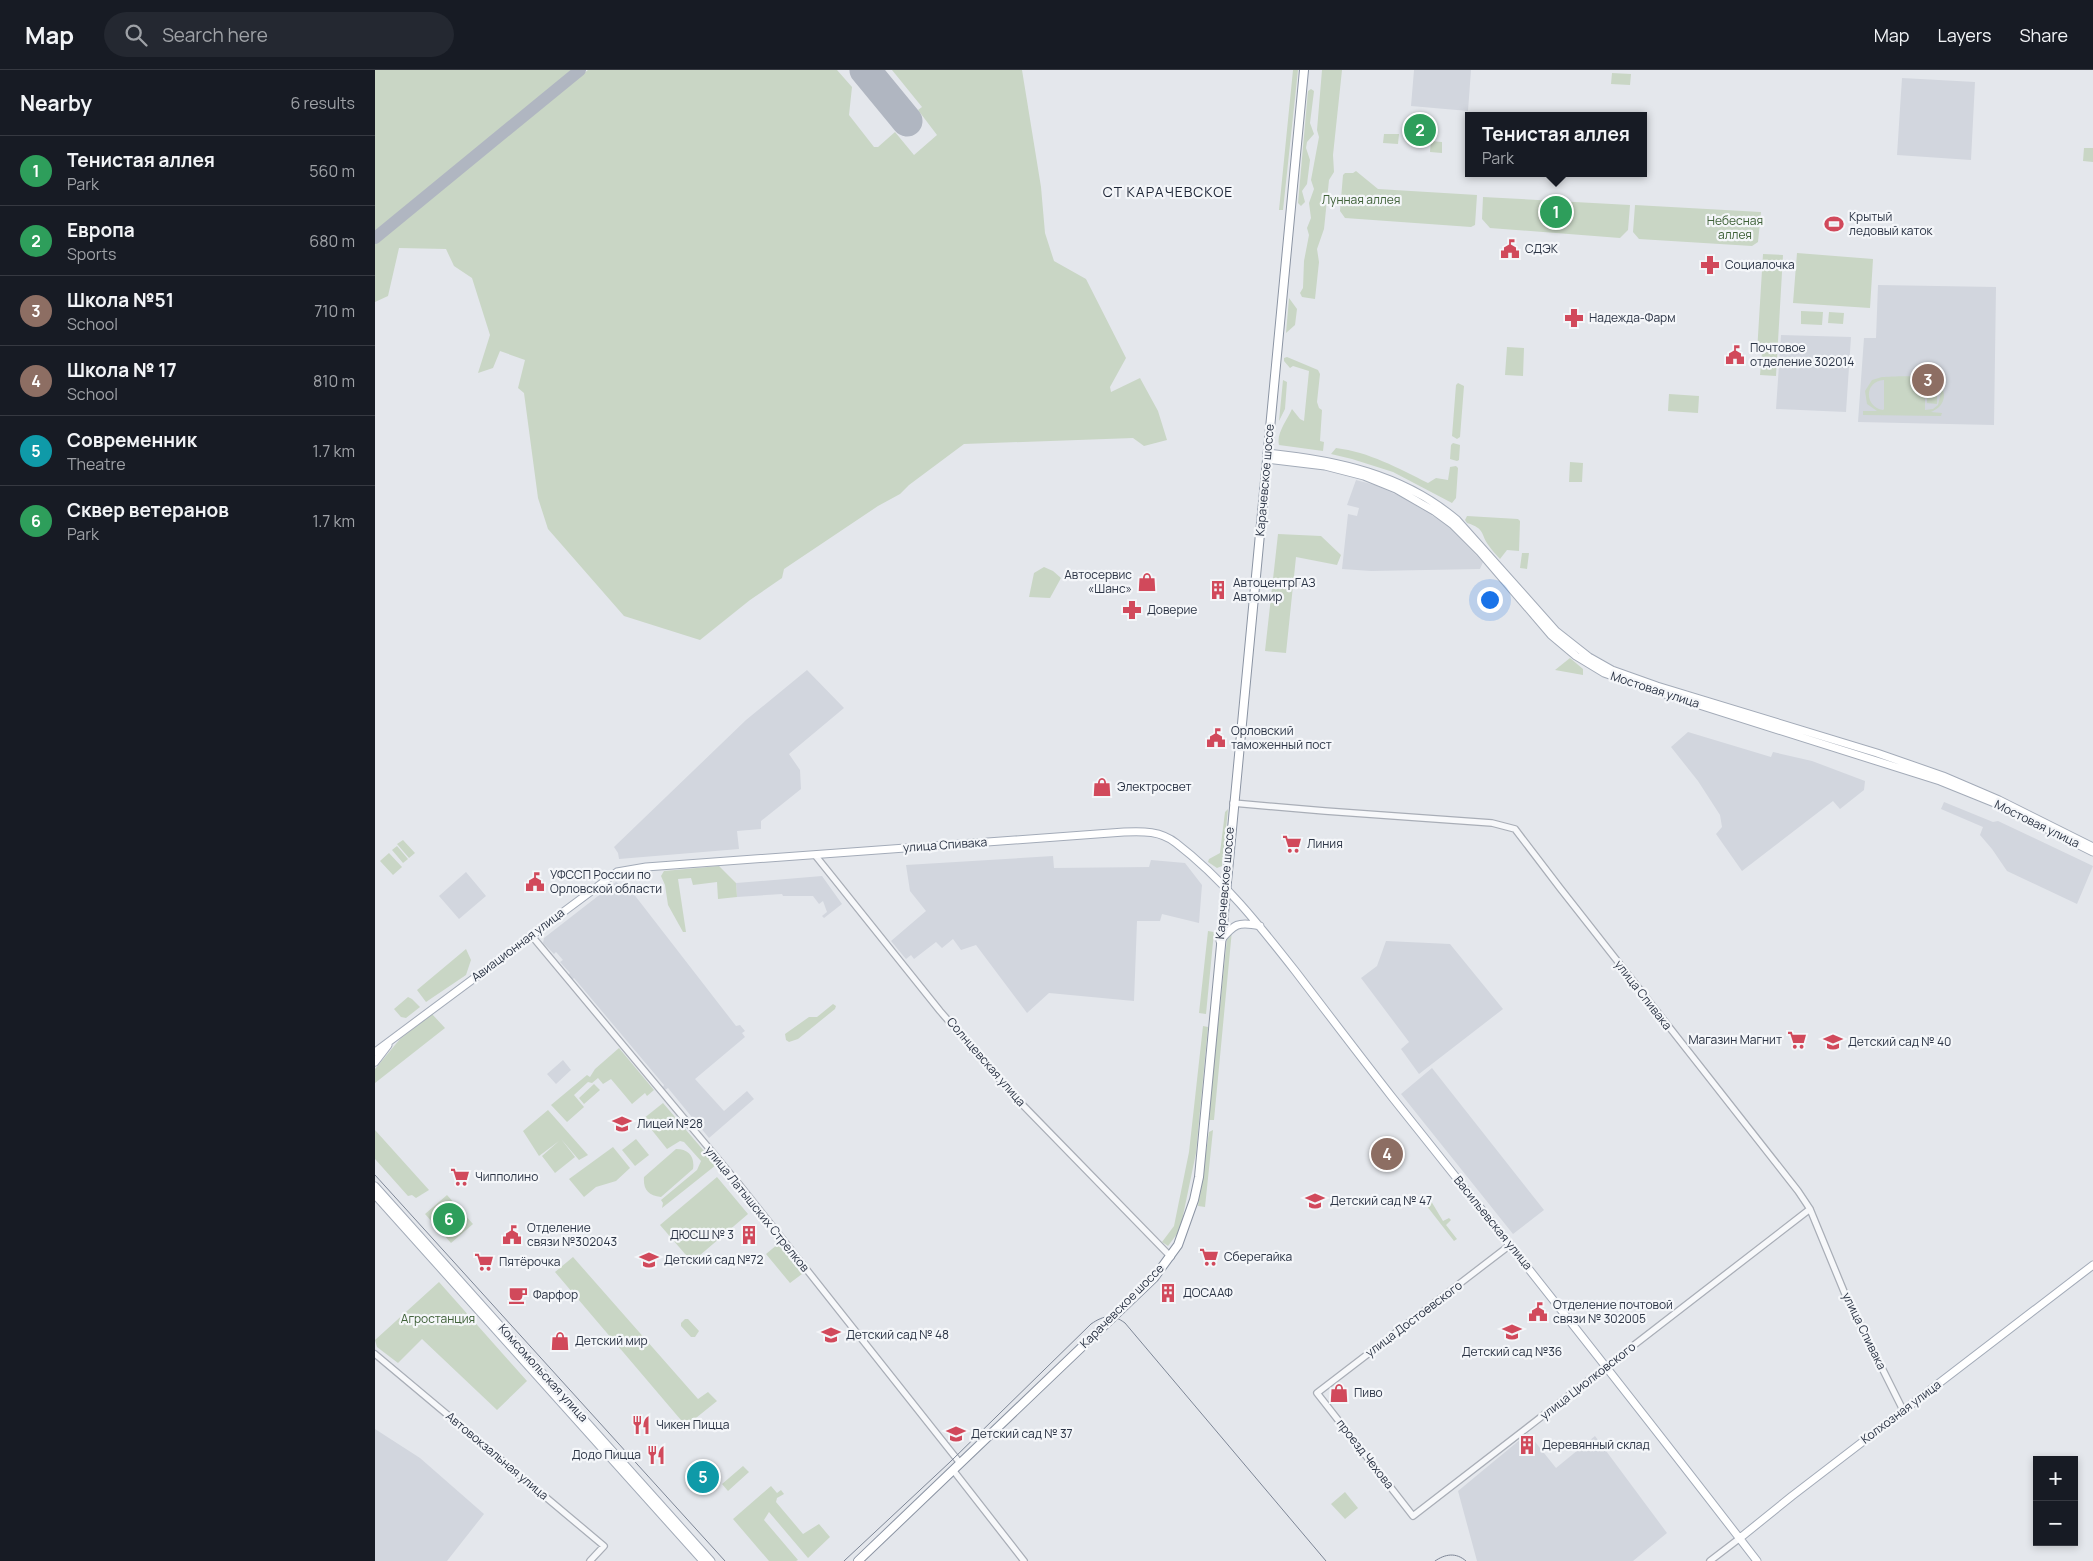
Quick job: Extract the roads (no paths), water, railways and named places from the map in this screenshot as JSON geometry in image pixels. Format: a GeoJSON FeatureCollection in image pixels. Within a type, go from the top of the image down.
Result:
{"type":"FeatureCollection","features":[{"type":"Feature","properties":{"kind":"highway","name":"Карачевское шоссе"},"geometry":{"type":"LineString","coordinates":[[858,1561],[1135,1296],[1171,1256],[1178,1245],[1188,1220],[1199,1177],[1304,70]]}},
{"type":"Feature","properties":{"kind":"main road","name":"Мостовая улица"},"geometry":{"type":"LineString","coordinates":[[1267,456],[1322,460],[1369,471],[1399,484],[1438,506],[1457,520],[1556,631],[1589,657],[1612,670],[1877,753],[1943,776],[1999,800],[2093,847]]}},
{"type":"Feature","properties":{"kind":"main road","name":"Мостовая улица"},"geometry":{"type":"LineString","coordinates":[[1267,456],[1319,465],[1365,476],[1396,488],[1434,511],[1453,525],[1480,552],[1551,635],[1576,656],[1604,673],[1655,691],[1940,781],[1997,804],[2093,852]]}},
{"type":"Feature","properties":{"kind":"main road","name":"улица Спивака"},"geometry":{"type":"LineString","coordinates":[[646,868],[1106,833],[1149,832],[1175,841],[1225,888]]}},
{"type":"Feature","properties":{"kind":"main road","name":"Авиационная улица"},"geometry":{"type":"LineString","coordinates":[[375,1052],[617,872],[646,868]]}},
{"type":"Feature","properties":{"kind":"main road","name":"Васильевская улица"},"geometry":{"type":"LineString","coordinates":[[1225,888],[1260,926],[1757,1561]]}},
{"type":"Feature","properties":{"kind":"main road"},"geometry":{"type":"LineString","coordinates":[[1220,941],[1231,928],[1238,924],[1260,926]]}},
{"type":"Feature","properties":{"kind":"main road","name":"Авиационная улица"},"geometry":{"type":"LineString","coordinates":[[375,1062],[396,1035]]}},
{"type":"Feature","properties":{"kind":"main road","name":"Комсомольская улица"},"geometry":{"type":"LineString","coordinates":[[375,1186],[711,1561]]}},
{"type":"Feature","properties":{"kind":"main road","name":"Комсомольская улица"},"geometry":{"type":"LineString","coordinates":[[375,1194],[703,1561]]}},
{"type":"Feature","properties":{"kind":"main road","name":"Колхозная улица"},"geometry":{"type":"LineString","coordinates":[[1739,1538],[2093,1265]]}},
{"type":"Feature","properties":{"kind":"street","name":"улица Спивака"},"geometry":{"type":"LineString","coordinates":[[1233,803],[1325,812],[1491,823],[1515,829],[1559,888],[1798,1191],[1810,1209],[1845,1294],[1903,1410]]}},
{"type":"Feature","properties":{"kind":"street","name":"Солнцевская улица"},"geometry":{"type":"LineString","coordinates":[[815,855],[940,1010],[1012,1094],[1171,1256]]}},
{"type":"Feature","properties":{"kind":"street","name":"улица Латышских Стрелков"},"geometry":{"type":"LineString","coordinates":[[531,935],[737,1183],[960,1464]]}},
{"type":"Feature","properties":{"kind":"street","name":"улица Циолковского"},"geometry":{"type":"LineString","coordinates":[[1413,1516],[1607,1367],[1715,1280],[1810,1209]]}},
{"type":"Feature","properties":{"kind":"street","name":"улица Достоевского"},"geometry":{"type":"LineString","coordinates":[[1317,1393],[1510,1245]]}},
{"type":"Feature","properties":{"kind":"street","name":"Автовокзальная улица"},"geometry":{"type":"LineString","coordinates":[[375,1354],[604,1546],[590,1561]]}},
{"type":"Feature","properties":{"kind":"street","name":"проезд Чехова"},"geometry":{"type":"LineString","coordinates":[[1317,1393],[1413,1516]]}},
{"type":"Feature","properties":{"kind":"street"},"geometry":{"type":"LineString","coordinates":[[953,1470],[1024,1561]]}},
{"type":"Feature","properties":{"kind":"street","name":"Колхозная улица"},"geometry":{"type":"LineString","coordinates":[[1710,1561],[1739,1538]]}},
{"type":"Feature","properties":{"kind":"tram line"},"geometry":{"type":"LineString","coordinates":[[375,1175],[725,1561]]}},
{"type":"Feature","properties":{"kind":"tram line"},"geometry":{"type":"LineString","coordinates":[[844,1561],[950,1462],[1091,1324],[1104,1317],[1116,1318],[1125,1323],[1326,1561]]}},
{"type":"Feature","properties":{"kind":"tram line"},"geometry":{"type":"LineString","coordinates":[[1435,1561],[1451,1555],[1458,1556],[1466,1561]]}},
{"type":"Feature","properties":{"kind":"place","name":"Европа"},"geometry":{"type":"Point","coordinates":[1420,130]}},
{"type":"Feature","properties":{"kind":"place","name":"Тенистая аллея"},"geometry":{"type":"Point","coordinates":[1556,212]}},
{"type":"Feature","properties":{"kind":"place","name":"Крытый ледовый каток"},"geometry":{"type":"Point","coordinates":[1834,224]}},
{"type":"Feature","properties":{"kind":"place","name":"СДЭК"},"geometry":{"type":"Point","coordinates":[1510,249]}},
{"type":"Feature","properties":{"kind":"place","name":"Социалочка"},"geometry":{"type":"Point","coordinates":[1710,265]}},
{"type":"Feature","properties":{"kind":"place","name":"Надежда-Фарм"},"geometry":{"type":"Point","coordinates":[1574,318]}},
{"type":"Feature","properties":{"kind":"place","name":"Почтовое отделение 302014"},"geometry":{"type":"Point","coordinates":[1735,355]}},
{"type":"Feature","properties":{"kind":"place","name":"Школа №51"},"geometry":{"type":"Point","coordinates":[1928,380]}},
{"type":"Feature","properties":{"kind":"place","name":"Автосервис «Шанс»"},"geometry":{"type":"Point","coordinates":[1147,582]}},
{"type":"Feature","properties":{"kind":"place","name":"АвтоцентрГАЗ Автомир"},"geometry":{"type":"Point","coordinates":[1218,590]}},
{"type":"Feature","properties":{"kind":"place","name":"Доверие"},"geometry":{"type":"Point","coordinates":[1132,610]}},
{"type":"Feature","properties":{"kind":"place","name":"Орловский таможенный пост"},"geometry":{"type":"Point","coordinates":[1216,738]}},
{"type":"Feature","properties":{"kind":"place","name":"Электросвет"},"geometry":{"type":"Point","coordinates":[1102,787]}},
{"type":"Feature","properties":{"kind":"place","name":"Линия"},"geometry":{"type":"Point","coordinates":[1292,844]}},
{"type":"Feature","properties":{"kind":"place","name":"УФССП России по Орловской области"},"geometry":{"type":"Point","coordinates":[535,882]}},
{"type":"Feature","properties":{"kind":"place","name":"Магазин Магнит"},"geometry":{"type":"Point","coordinates":[1797,1040]}},
{"type":"Feature","properties":{"kind":"place","name":"Детский сад № 40"},"geometry":{"type":"Point","coordinates":[1833,1042]}},
{"type":"Feature","properties":{"kind":"place","name":"Лицей №28"},"geometry":{"type":"Point","coordinates":[622,1124]}},
{"type":"Feature","properties":{"kind":"place","name":"Школа № 17"},"geometry":{"type":"Point","coordinates":[1387,1154]}},
{"type":"Feature","properties":{"kind":"place","name":"Чипполино"},"geometry":{"type":"Point","coordinates":[460,1177]}},
{"type":"Feature","properties":{"kind":"place","name":"Детский сад № 47"},"geometry":{"type":"Point","coordinates":[1315,1201]}},
{"type":"Feature","properties":{"kind":"place","name":"Сквер ветеранов"},"geometry":{"type":"Point","coordinates":[449,1219]}},
{"type":"Feature","properties":{"kind":"place","name":"Отделение связи №302043"},"geometry":{"type":"Point","coordinates":[512,1235]}},
{"type":"Feature","properties":{"kind":"place","name":"ДЮСШ № 3"},"geometry":{"type":"Point","coordinates":[749,1235]}},
{"type":"Feature","properties":{"kind":"place","name":"Сберегайка"},"geometry":{"type":"Point","coordinates":[1209,1257]}},
{"type":"Feature","properties":{"kind":"place","name":"Детский сад №72"},"geometry":{"type":"Point","coordinates":[649,1260]}},
{"type":"Feature","properties":{"kind":"place","name":"Пятёрочка"},"geometry":{"type":"Point","coordinates":[484,1262]}},
{"type":"Feature","properties":{"kind":"place","name":"ДОСААФ"},"geometry":{"type":"Point","coordinates":[1168,1293]}},
{"type":"Feature","properties":{"kind":"place","name":"Фарфор"},"geometry":{"type":"Point","coordinates":[518,1295]}},
{"type":"Feature","properties":{"kind":"place","name":"Отделение почтовой связи № 302005"},"geometry":{"type":"Point","coordinates":[1538,1312]}},
{"type":"Feature","properties":{"kind":"place","name":"Детский сад №36"},"geometry":{"type":"Point","coordinates":[1512,1332]}},
{"type":"Feature","properties":{"kind":"place","name":"Детский сад № 48"},"geometry":{"type":"Point","coordinates":[831,1335]}},
{"type":"Feature","properties":{"kind":"place","name":"Детский мир"},"geometry":{"type":"Point","coordinates":[560,1341]}},
{"type":"Feature","properties":{"kind":"place","name":"Пиво"},"geometry":{"type":"Point","coordinates":[1339,1393]}},
{"type":"Feature","properties":{"kind":"place","name":"Чикен Пицца"},"geometry":{"type":"Point","coordinates":[641,1425]}},
{"type":"Feature","properties":{"kind":"place","name":"Детский сад № 37"},"geometry":{"type":"Point","coordinates":[956,1434]}},
{"type":"Feature","properties":{"kind":"place","name":"Деревянный склад"},"geometry":{"type":"Point","coordinates":[1527,1445]}},
{"type":"Feature","properties":{"kind":"place","name":"Додо Пицца"},"geometry":{"type":"Point","coordinates":[656,1455]}},
{"type":"Feature","properties":{"kind":"place","name":"Современник"},"geometry":{"type":"Point","coordinates":[703,1477]}},
{"type":"Feature","properties":{"kind":"district","name":"СТ КАРАЧЕВСКОЕ"},"geometry":{"type":"Point","coordinates":[1168,192]}},
{"type":"Feature","properties":{"kind":"park label","name":"Лунная аллея"},"geometry":{"type":"Point","coordinates":[1361,200]}},
{"type":"Feature","properties":{"kind":"park label","name":"Небесная аллея"},"geometry":{"type":"Point","coordinates":[1735,228]}},
{"type":"Feature","properties":{"kind":"park label","name":"Агростанция"},"geometry":{"type":"Point","coordinates":[438,1319]}}]}
